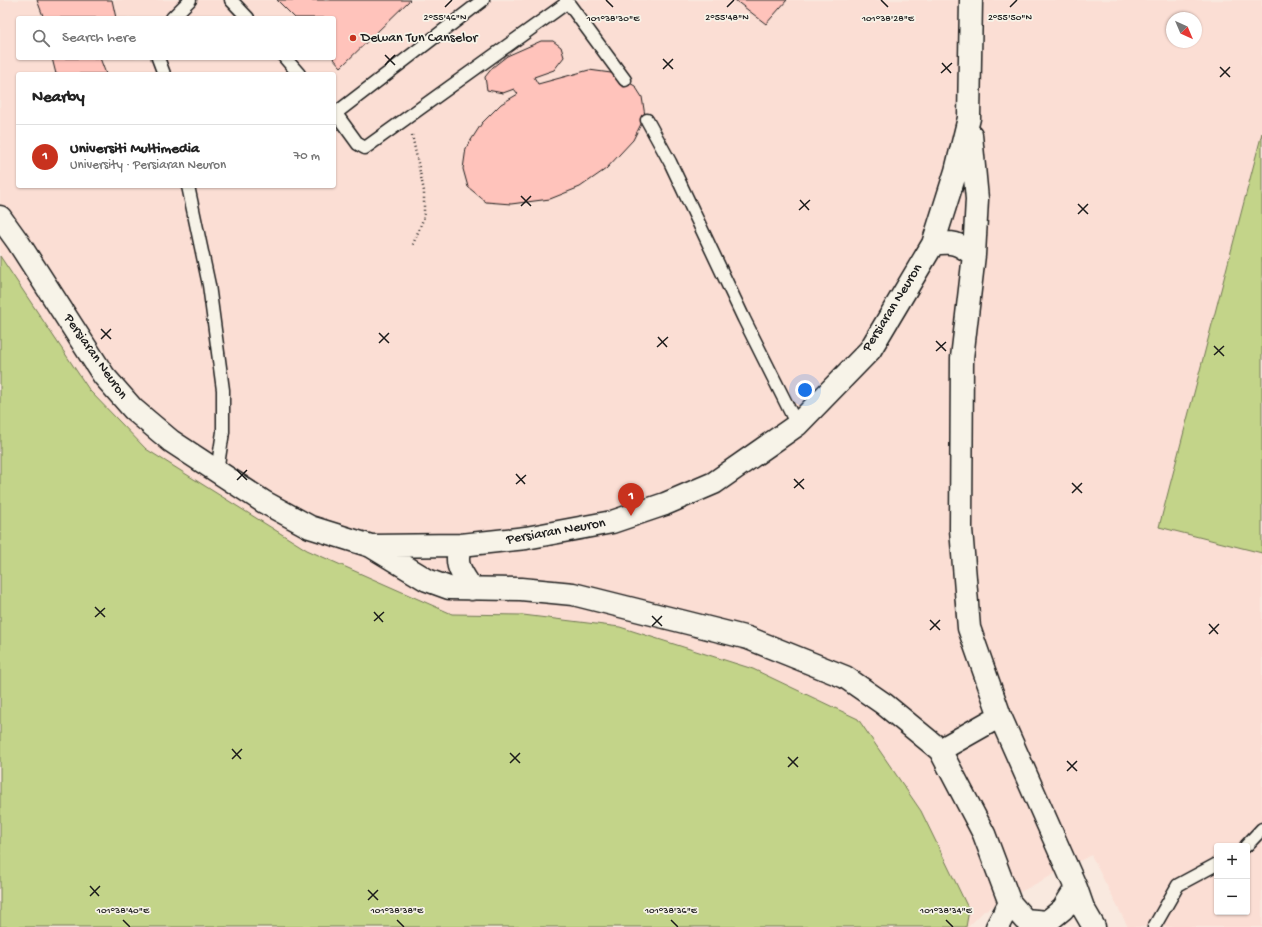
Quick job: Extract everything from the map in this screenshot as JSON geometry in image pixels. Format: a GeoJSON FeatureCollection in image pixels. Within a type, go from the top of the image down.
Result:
{"type":"FeatureCollection","features":[{"type":"Feature","properties":{"kind":"street","name":"Persiaran Neuron"},"geometry":{"type":"LineString","coordinates":[[0,217],[18,242],[104,376],[133,409],[171,441],[264,502],[310,527],[371,546],[461,545],[526,538],[612,522],[665,504],[714,483],[797,425],[870,350],[933,244],[956,171],[969,118],[971,0]]}},
{"type":"Feature","properties":{"kind":"street"},"geometry":{"type":"LineString","coordinates":[[969,118],[977,199],[974,255],[962,358],[961,530],[969,628],[1000,716],[1078,908],[1094,927]]}},
{"type":"Feature","properties":{"kind":"street"},"geometry":{"type":"LineString","coordinates":[[933,244],[951,241],[974,255]]}},
{"type":"Feature","properties":{"kind":"street"},"geometry":{"type":"LineString","coordinates":[[461,545],[457,555],[458,568],[472,589]]}},
{"type":"Feature","properties":{"kind":"street"},"geometry":{"type":"LineString","coordinates":[[371,546],[427,580],[449,588],[521,589],[573,594],[748,638],[845,677],[884,704],[940,750],[984,834],[1010,902],[1025,920],[1047,922],[1063,909],[1078,908]]}},
{"type":"Feature","properties":{"kind":"street"},"geometry":{"type":"LineString","coordinates":[[940,750],[1000,716]]}},
{"type":"Feature","properties":{"kind":"street"},"geometry":{"type":"LineString","coordinates":[[997,927],[1010,902]]}},
{"type":"Feature","properties":{"kind":"lane"},"geometry":{"type":"LineString","coordinates":[[174,16],[190,0]]}},
{"type":"Feature","properties":{"kind":"lane"},"geometry":{"type":"LineString","coordinates":[[231,0],[246,16]]}},
{"type":"Feature","properties":{"kind":"lane"},"geometry":{"type":"LineString","coordinates":[[336,111],[483,0]]}},
{"type":"Feature","properties":{"kind":"lane"},"geometry":{"type":"LineString","coordinates":[[336,113],[358,144],[365,148],[567,1],[625,80]]}},
{"type":"Feature","properties":{"kind":"lane"},"geometry":{"type":"LineString","coordinates":[[159,60],[163,72]]}},
{"type":"Feature","properties":{"kind":"lane"},"geometry":{"type":"LineString","coordinates":[[287,60],[297,72]]}},
{"type":"Feature","properties":{"kind":"lane"},"geometry":{"type":"LineString","coordinates":[[647,120],[670,162],[744,319],[797,425]]}},
{"type":"Feature","properties":{"kind":"lane"},"geometry":{"type":"LineString","coordinates":[[188,188],[208,285],[223,390],[223,432],[217,471]]}},
{"type":"Feature","properties":{"kind":"lane"},"geometry":{"type":"LineString","coordinates":[[1249,843],[1262,829]]}},
{"type":"Feature","properties":{"kind":"lane"},"geometry":{"type":"LineString","coordinates":[[1154,927],[1178,885],[1214,866]]}},
{"type":"Feature","properties":{"kind":"path"},"geometry":{"type":"LineString","coordinates":[[408,117],[424,190],[424,217],[412,247]]}},
{"type":"Feature","properties":{"kind":"shaded area"},"geometry":{"type":"Polygon","coordinates":[[[0,0],[1262,0],[1262,927],[1128,927],[1091,855],[984,911],[968,927],[0,927],[0,0]]]}},
{"type":"Feature","properties":{"kind":"green space"},"geometry":{"type":"Polygon","coordinates":[[[1262,133],[1262,553],[1159,527],[1262,133]]]}},
{"type":"Feature","properties":{"kind":"green space"},"geometry":{"type":"Polygon","coordinates":[[[0,256],[90,391],[146,449],[307,550],[452,614],[523,615],[620,627],[753,669],[858,719],[921,811],[969,910],[966,927],[0,927],[0,256]]]}},
{"type":"Feature","properties":{"kind":"building"},"geometry":{"type":"Polygon","coordinates":[[[37,0],[112,0],[116,16],[43,16],[37,0]]]}},
{"type":"Feature","properties":{"kind":"building","name":"Dewan Tun Canselor"},"geometry":{"type":"Polygon","coordinates":[[[277,0],[410,0],[341,67],[335,60],[336,60],[336,16],[293,16],[277,0]]]}},
{"type":"Feature","properties":{"kind":"building"},"geometry":{"type":"Polygon","coordinates":[[[735,0],[787,0],[766,24],[735,0]]]}},
{"type":"Feature","properties":{"kind":"building"},"geometry":{"type":"Polygon","coordinates":[[[541,41],[553,41],[561,47],[564,57],[554,70],[534,77],[538,84],[589,70],[611,73],[635,86],[642,97],[645,116],[633,140],[606,169],[580,187],[550,199],[511,204],[486,202],[468,187],[463,169],[466,148],[482,123],[501,104],[518,94],[514,89],[503,93],[487,90],[485,77],[493,67],[507,56],[541,41]]]}},
{"type":"Feature","properties":{"kind":"building"},"geometry":{"type":"Polygon","coordinates":[[[52,60],[101,60],[105,72],[56,72],[52,60]]]}},
{"type":"Feature","properties":{"kind":"place","name":"Dewan Tun Canselor"},"geometry":{"type":"Point","coordinates":[353,38]}},
{"type":"Feature","properties":{"kind":"place","name":"Universiti Multimedia"},"geometry":{"type":"Point","coordinates":[631,516]}}]}
